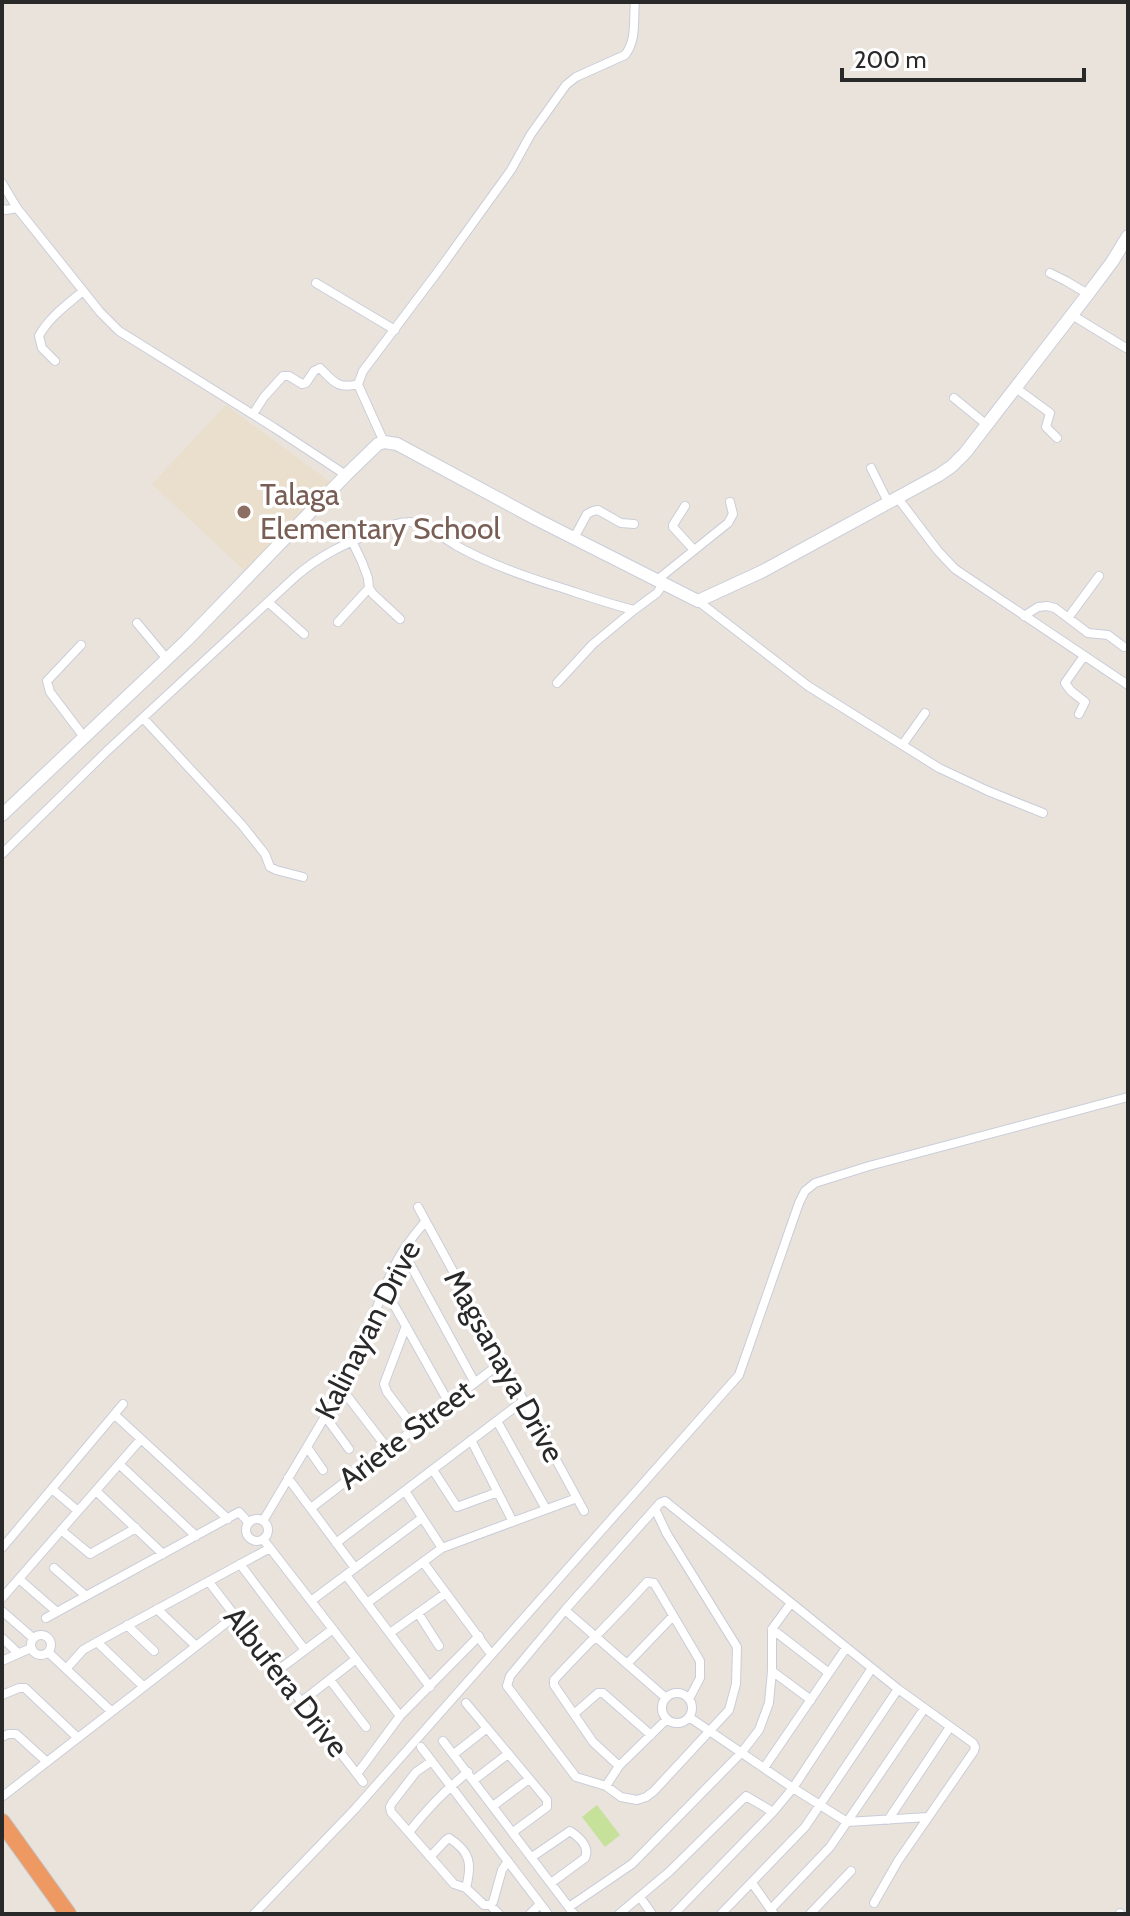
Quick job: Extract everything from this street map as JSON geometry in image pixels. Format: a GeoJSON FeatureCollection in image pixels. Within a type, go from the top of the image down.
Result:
{"type":"FeatureCollection","features":[{"type":"Feature","properties":{"kind":"highway"},"geometry":{"type":"LineString","coordinates":[[2,1822],[68,1914]]}},
{"type":"Feature","properties":{"kind":"street"},"geometry":{"type":"LineString","coordinates":[[253,414],[283,376],[302,384],[320,368],[341,386],[358,384],[368,363],[511,170],[531,134],[566,85],[576,77],[625,55],[630,49],[635,2]]}},
{"type":"Feature","properties":{"kind":"street"},"geometry":{"type":"LineString","coordinates":[[2,183],[17,208],[100,312],[119,331],[346,475]]}},
{"type":"Feature","properties":{"kind":"street"},"geometry":{"type":"LineString","coordinates":[[2,209],[17,208]]}},
{"type":"Feature","properties":{"kind":"street"},"geometry":{"type":"LineString","coordinates":[[698,601],[763,571],[952,466],[1072,315],[1128,236]]}},
{"type":"Feature","properties":{"kind":"street"},"geometry":{"type":"LineString","coordinates":[[1050,273],[1088,294]]}},
{"type":"Feature","properties":{"kind":"street"},"geometry":{"type":"LineString","coordinates":[[316,283],[395,330]]}},
{"type":"Feature","properties":{"kind":"street"},"geometry":{"type":"LineString","coordinates":[[55,361],[42,348],[39,336],[56,315],[83,291]]}},
{"type":"Feature","properties":{"kind":"street"},"geometry":{"type":"LineString","coordinates":[[1072,315],[1126,348]]}},
{"type":"Feature","properties":{"kind":"street"},"geometry":{"type":"LineString","coordinates":[[358,384],[384,442]]}},
{"type":"Feature","properties":{"kind":"street"},"geometry":{"type":"LineString","coordinates":[[1016,388],[1050,413],[1046,427],[1057,438]]}},
{"type":"Feature","properties":{"kind":"street"},"geometry":{"type":"LineString","coordinates":[[954,398],[987,425]]}},
{"type":"Feature","properties":{"kind":"street"},"geometry":{"type":"LineString","coordinates":[[2,815],[167,659],[371,449],[384,442],[397,444],[698,601],[808,686],[939,768],[1043,813]]}},
{"type":"Feature","properties":{"kind":"street"},"geometry":{"type":"LineString","coordinates":[[871,468],[893,500],[952,567],[1128,685]]}},
{"type":"Feature","properties":{"kind":"street"},"geometry":{"type":"LineString","coordinates":[[557,683],[593,644],[652,597],[660,582],[733,518],[730,502]]}},
{"type":"Feature","properties":{"kind":"street"},"geometry":{"type":"LineString","coordinates":[[685,506],[673,527],[694,550]]}},
{"type":"Feature","properties":{"kind":"street"},"geometry":{"type":"LineString","coordinates":[[574,538],[587,514],[593,511],[598,510],[621,523],[634,524]]}},
{"type":"Feature","properties":{"kind":"street"},"geometry":{"type":"LineString","coordinates":[[2,854],[309,564],[330,551],[383,529],[406,522],[422,525],[502,568],[634,610]]}},
{"type":"Feature","properties":{"kind":"street"},"geometry":{"type":"LineString","coordinates":[[352,541],[368,578],[369,588],[400,619]]}},
{"type":"Feature","properties":{"kind":"street"},"geometry":{"type":"LineString","coordinates":[[1068,618],[1099,576]]}},
{"type":"Feature","properties":{"kind":"street"},"geometry":{"type":"LineString","coordinates":[[338,622],[369,588]]}},
{"type":"Feature","properties":{"kind":"street"},"geometry":{"type":"LineString","coordinates":[[268,602],[304,634]]}},
{"type":"Feature","properties":{"kind":"street"},"geometry":{"type":"LineString","coordinates":[[1024,616],[1036,608],[1055,608],[1090,634],[1105,634],[1124,647]]}},
{"type":"Feature","properties":{"kind":"street"},"geometry":{"type":"LineString","coordinates":[[137,623],[167,659]]}},
{"type":"Feature","properties":{"kind":"street"},"geometry":{"type":"LineString","coordinates":[[81,645],[47,684],[84,737]]}},
{"type":"Feature","properties":{"kind":"street"},"geometry":{"type":"LineString","coordinates":[[1079,714],[1085,702],[1065,683],[1084,656]]}},
{"type":"Feature","properties":{"kind":"street"},"geometry":{"type":"LineString","coordinates":[[903,744],[925,713]]}},
{"type":"Feature","properties":{"kind":"street"},"geometry":{"type":"LineString","coordinates":[[143,718],[236,818],[265,854],[270,867],[303,877]]}},
{"type":"Feature","properties":{"kind":"street"},"geometry":{"type":"LineString","coordinates":[[254,1914],[355,1809],[739,1375],[805,1191],[815,1183],[869,1166],[1128,1097]]}},
{"type":"Feature","properties":{"kind":"street","name":"Magsanaya Drive"},"geometry":{"type":"LineString","coordinates":[[418,1207],[584,1511]]}},
{"type":"Feature","properties":{"kind":"street","name":"Kalinayan Drive"},"geometry":{"type":"LineString","coordinates":[[263,1521],[359,1356],[403,1251],[425,1222]]}},
{"type":"Feature","properties":{"kind":"street"},"geometry":{"type":"LineString","coordinates":[[403,1251],[475,1383]]}},
{"type":"Feature","properties":{"kind":"street"},"geometry":{"type":"LineString","coordinates":[[385,1289],[449,1403]]}},
{"type":"Feature","properties":{"kind":"street"},"geometry":{"type":"LineString","coordinates":[[406,1326],[384,1384],[415,1429]]}},
{"type":"Feature","properties":{"kind":"street","name":"Ariete Street"},"geometry":{"type":"LineString","coordinates":[[311,1508],[502,1362]]}},
{"type":"Feature","properties":{"kind":"street"},"geometry":{"type":"LineString","coordinates":[[341,1388],[388,1449]]}},
{"type":"Feature","properties":{"kind":"street"},"geometry":{"type":"LineString","coordinates":[[336,1543],[523,1401]]}},
{"type":"Feature","properties":{"kind":"street"},"geometry":{"type":"LineString","coordinates":[[2,1548],[123,1404]]}},
{"type":"Feature","properties":{"kind":"street"},"geometry":{"type":"LineString","coordinates":[[115,1415],[228,1519]]}},
{"type":"Feature","properties":{"kind":"street"},"geometry":{"type":"LineString","coordinates":[[325,1416],[349,1449]]}},
{"type":"Feature","properties":{"kind":"street"},"geometry":{"type":"LineString","coordinates":[[497,1421],[546,1509]]}},
{"type":"Feature","properties":{"kind":"street"},"geometry":{"type":"LineString","coordinates":[[2,1598],[141,1439]]}},
{"type":"Feature","properties":{"kind":"street"},"geometry":{"type":"LineString","coordinates":[[471,1440],[513,1522]]}},
{"type":"Feature","properties":{"kind":"street"},"geometry":{"type":"LineString","coordinates":[[307,1447],[323,1470]]}},
{"type":"Feature","properties":{"kind":"street"},"geometry":{"type":"LineString","coordinates":[[119,1464],[196,1536]]}},
{"type":"Feature","properties":{"kind":"street"},"geometry":{"type":"LineString","coordinates":[[433,1470],[457,1507],[498,1492]]}},
{"type":"Feature","properties":{"kind":"street"},"geometry":{"type":"LineString","coordinates":[[288,1478],[355,1568]]}},
{"type":"Feature","properties":{"kind":"street"},"geometry":{"type":"LineString","coordinates":[[52,1489],[78,1511]]}},
{"type":"Feature","properties":{"kind":"street"},"geometry":{"type":"LineString","coordinates":[[96,1491],[163,1554]]}},
{"type":"Feature","properties":{"kind":"street"},"geometry":{"type":"LineString","coordinates":[[405,1491],[442,1548]]}},
{"type":"Feature","properties":{"kind":"street"},"geometry":{"type":"LineString","coordinates":[[367,1603],[442,1548],[577,1498]]}},
{"type":"Feature","properties":{"kind":"street"},"geometry":{"type":"LineString","coordinates":[[655,1509],[667,1534],[737,1647],[736,1684],[729,1710],[646,1797],[637,1800],[621,1797],[606,1786],[576,1777],[507,1686],[510,1676],[565,1610],[655,1509],[665,1501],[898,1689],[973,1743],[975,1747],[898,1861],[874,1903]]}},
{"type":"Feature","properties":{"kind":"street"},"geometry":{"type":"LineString","coordinates":[[46,1618],[239,1512],[249,1523]]}},
{"type":"Feature","properties":{"kind":"street"},"geometry":{"type":"LineString","coordinates":[[311,1601],[422,1518]]}},
{"type":"Feature","properties":{"kind":"street"},"geometry":{"type":"LineString","coordinates":[[263,1521],[268,1530],[263,1539],[257,1541],[250,1538],[246,1529],[249,1523],[263,1521]]}},
{"type":"Feature","properties":{"kind":"street"},"geometry":{"type":"LineString","coordinates":[[61,1530],[90,1554],[136,1528]]}},
{"type":"Feature","properties":{"kind":"street"},"geometry":{"type":"LineString","coordinates":[[263,1539],[400,1716],[479,1636]]}},
{"type":"Feature","properties":{"kind":"street"},"geometry":{"type":"LineString","coordinates":[[66,1669],[83,1650],[270,1548]]}},
{"type":"Feature","properties":{"kind":"street"},"geometry":{"type":"LineString","coordinates":[[423,1562],[488,1650]]}},
{"type":"Feature","properties":{"kind":"street"},"geometry":{"type":"LineString","coordinates":[[240,1564],[305,1650]]}},
{"type":"Feature","properties":{"kind":"street"},"geometry":{"type":"LineString","coordinates":[[54,1568],[86,1596]]}},
{"type":"Feature","properties":{"kind":"street"},"geometry":{"type":"LineString","coordinates":[[346,1575],[430,1687]]}},
{"type":"Feature","properties":{"kind":"street"},"geometry":{"type":"LineString","coordinates":[[19,1579],[57,1612]]}},
{"type":"Feature","properties":{"kind":"street","name":"Albufera Drive"},"geometry":{"type":"LineString","coordinates":[[209,1582],[360,1778],[400,1716]]}},
{"type":"Feature","properties":{"kind":"street"},"geometry":{"type":"LineString","coordinates":[[619,1766],[593,1742],[554,1685],[554,1680],[647,1582],[654,1583],[700,1661],[700,1678],[689,1699]]}},
{"type":"Feature","properties":{"kind":"street"},"geometry":{"type":"LineString","coordinates":[[390,1633],[446,1593]]}},
{"type":"Feature","properties":{"kind":"street"},"geometry":{"type":"LineString","coordinates":[[443,1741],[572,1911],[632,1864],[742,1752],[759,1730],[769,1703],[772,1629],[791,1603]]}},
{"type":"Feature","properties":{"kind":"street"},"geometry":{"type":"LineString","coordinates":[[157,1609],[196,1646]]}},
{"type":"Feature","properties":{"kind":"street"},"geometry":{"type":"LineString","coordinates":[[565,1610],[666,1698]]}},
{"type":"Feature","properties":{"kind":"street"},"geometry":{"type":"LineString","coordinates":[[2,1611],[32,1643],[38,1655],[48,1652]]}},
{"type":"Feature","properties":{"kind":"street"},"geometry":{"type":"LineString","coordinates":[[418,1613],[439,1646]]}},
{"type":"Feature","properties":{"kind":"street"},"geometry":{"type":"LineString","coordinates":[[4,1793],[235,1616]]}},
{"type":"Feature","properties":{"kind":"street"},"geometry":{"type":"LineString","coordinates":[[627,1664],[673,1616]]}},
{"type":"Feature","properties":{"kind":"street"},"geometry":{"type":"LineString","coordinates":[[127,1625],[154,1651]]}},
{"type":"Feature","properties":{"kind":"street"},"geometry":{"type":"LineString","coordinates":[[277,1671],[333,1629]]}},
{"type":"Feature","properties":{"kind":"street"},"geometry":{"type":"LineString","coordinates":[[772,1629],[829,1673]]}},
{"type":"Feature","properties":{"kind":"street"},"geometry":{"type":"LineString","coordinates":[[2,1661],[18,1653],[40,1635],[50,1642],[48,1652]]}},
{"type":"Feature","properties":{"kind":"street"},"geometry":{"type":"LineString","coordinates":[[2,1638],[18,1653]]}},
{"type":"Feature","properties":{"kind":"street"},"geometry":{"type":"LineString","coordinates":[[97,1642],[143,1686]]}},
{"type":"Feature","properties":{"kind":"street"},"geometry":{"type":"LineString","coordinates":[[764,1768],[846,1648]]}},
{"type":"Feature","properties":{"kind":"street"},"geometry":{"type":"LineString","coordinates":[[48,1652],[111,1711]]}},
{"type":"Feature","properties":{"kind":"street"},"geometry":{"type":"LineString","coordinates":[[301,1702],[356,1659]]}},
{"type":"Feature","properties":{"kind":"street"},"geometry":{"type":"LineString","coordinates":[[674,1914],[793,1788],[872,1668]]}},
{"type":"Feature","properties":{"kind":"street"},"geometry":{"type":"LineString","coordinates":[[772,1671],[811,1700]]}},
{"type":"Feature","properties":{"kind":"street"},"geometry":{"type":"LineString","coordinates":[[330,1680],[366,1727]]}},
{"type":"Feature","properties":{"kind":"street"},"geometry":{"type":"LineString","coordinates":[[2,1695],[25,1688],[78,1738]]}},
{"type":"Feature","properties":{"kind":"street"},"geometry":{"type":"LineString","coordinates":[[721,1914],[732,1910],[752,1883],[805,1827],[898,1689]]}},
{"type":"Feature","properties":{"kind":"street"},"geometry":{"type":"LineString","coordinates":[[574,1714],[598,1693],[603,1693],[651,1735]]}},
{"type":"Feature","properties":{"kind":"street"},"geometry":{"type":"LineString","coordinates":[[678,1693],[689,1699],[692,1708],[683,1722],[674,1723],[662,1713],[662,1705],[671,1694],[678,1693]]}},
{"type":"Feature","properties":{"kind":"street"},"geometry":{"type":"LineString","coordinates":[[466,1703],[547,1800],[547,1807],[513,1832]]}},
{"type":"Feature","properties":{"kind":"street"},"geometry":{"type":"LineString","coordinates":[[752,1883],[772,1912],[816,1864],[924,1709]]}},
{"type":"Feature","properties":{"kind":"street"},"geometry":{"type":"LineString","coordinates":[[689,1717],[847,1822],[928,1817]]}},
{"type":"Feature","properties":{"kind":"street"},"geometry":{"type":"LineString","coordinates":[[606,1786],[619,1766],[667,1719]]}},
{"type":"Feature","properties":{"kind":"street"},"geometry":{"type":"LineString","coordinates":[[888,1820],[950,1727]]}},
{"type":"Feature","properties":{"kind":"street"},"geometry":{"type":"LineString","coordinates":[[454,1754],[487,1728]]}},
{"type":"Feature","properties":{"kind":"street"},"geometry":{"type":"LineString","coordinates":[[2,1737],[16,1734],[47,1762]]}},
{"type":"Feature","properties":{"kind":"street"},"geometry":{"type":"LineString","coordinates":[[421,1747],[548,1914]]}},
{"type":"Feature","properties":{"kind":"street"},"geometry":{"type":"LineString","coordinates":[[409,1832],[450,1785],[508,1754]]}},
{"type":"Feature","properties":{"kind":"street"},"geometry":{"type":"LineString","coordinates":[[432,1761],[416,1772],[390,1807],[391,1812],[454,1884],[466,1888],[499,1914]]}},
{"type":"Feature","properties":{"kind":"street"},"geometry":{"type":"LineString","coordinates":[[493,1806],[529,1779]]}},
{"type":"Feature","properties":{"kind":"street"},"geometry":{"type":"LineString","coordinates":[[619,1914],[670,1871],[746,1796],[773,1812]]}},
{"type":"Feature","properties":{"kind":"street"},"geometry":{"type":"LineString","coordinates":[[532,1857],[570,1831],[586,1847],[585,1858],[551,1883]]}},
{"type":"Feature","properties":{"kind":"street"},"geometry":{"type":"LineString","coordinates":[[430,1857],[446,1840],[453,1839],[469,1859],[466,1888]]}},
{"type":"Feature","properties":{"kind":"street"},"geometry":{"type":"LineString","coordinates":[[490,1905],[508,1861]]}},
{"type":"Feature","properties":{"kind":"street"},"geometry":{"type":"LineString","coordinates":[[810,1914],[851,1871]]}},
{"type":"Feature","properties":{"kind":"street"},"geometry":{"type":"LineString","coordinates":[[640,1897],[652,1914]]}},
{"type":"Feature","properties":{"kind":"street"},"geometry":{"type":"LineString","coordinates":[[530,1914],[540,1904]]}},
{"type":"Feature","properties":{"kind":"shaded area","name":"Talaga Elementary School"},"geometry":{"type":"Polygon","coordinates":[[[226,405],[333,484],[248,574],[152,484],[226,405]]]}},
{"type":"Feature","properties":{"kind":"green space"},"geometry":{"type":"Polygon","coordinates":[[[597,1805],[620,1835],[605,1847],[582,1817],[597,1805]]]}},
{"type":"Feature","properties":{"kind":"place","name":"Talaga Elementary School"},"geometry":{"type":"Point","coordinates":[244,512]}}]}
